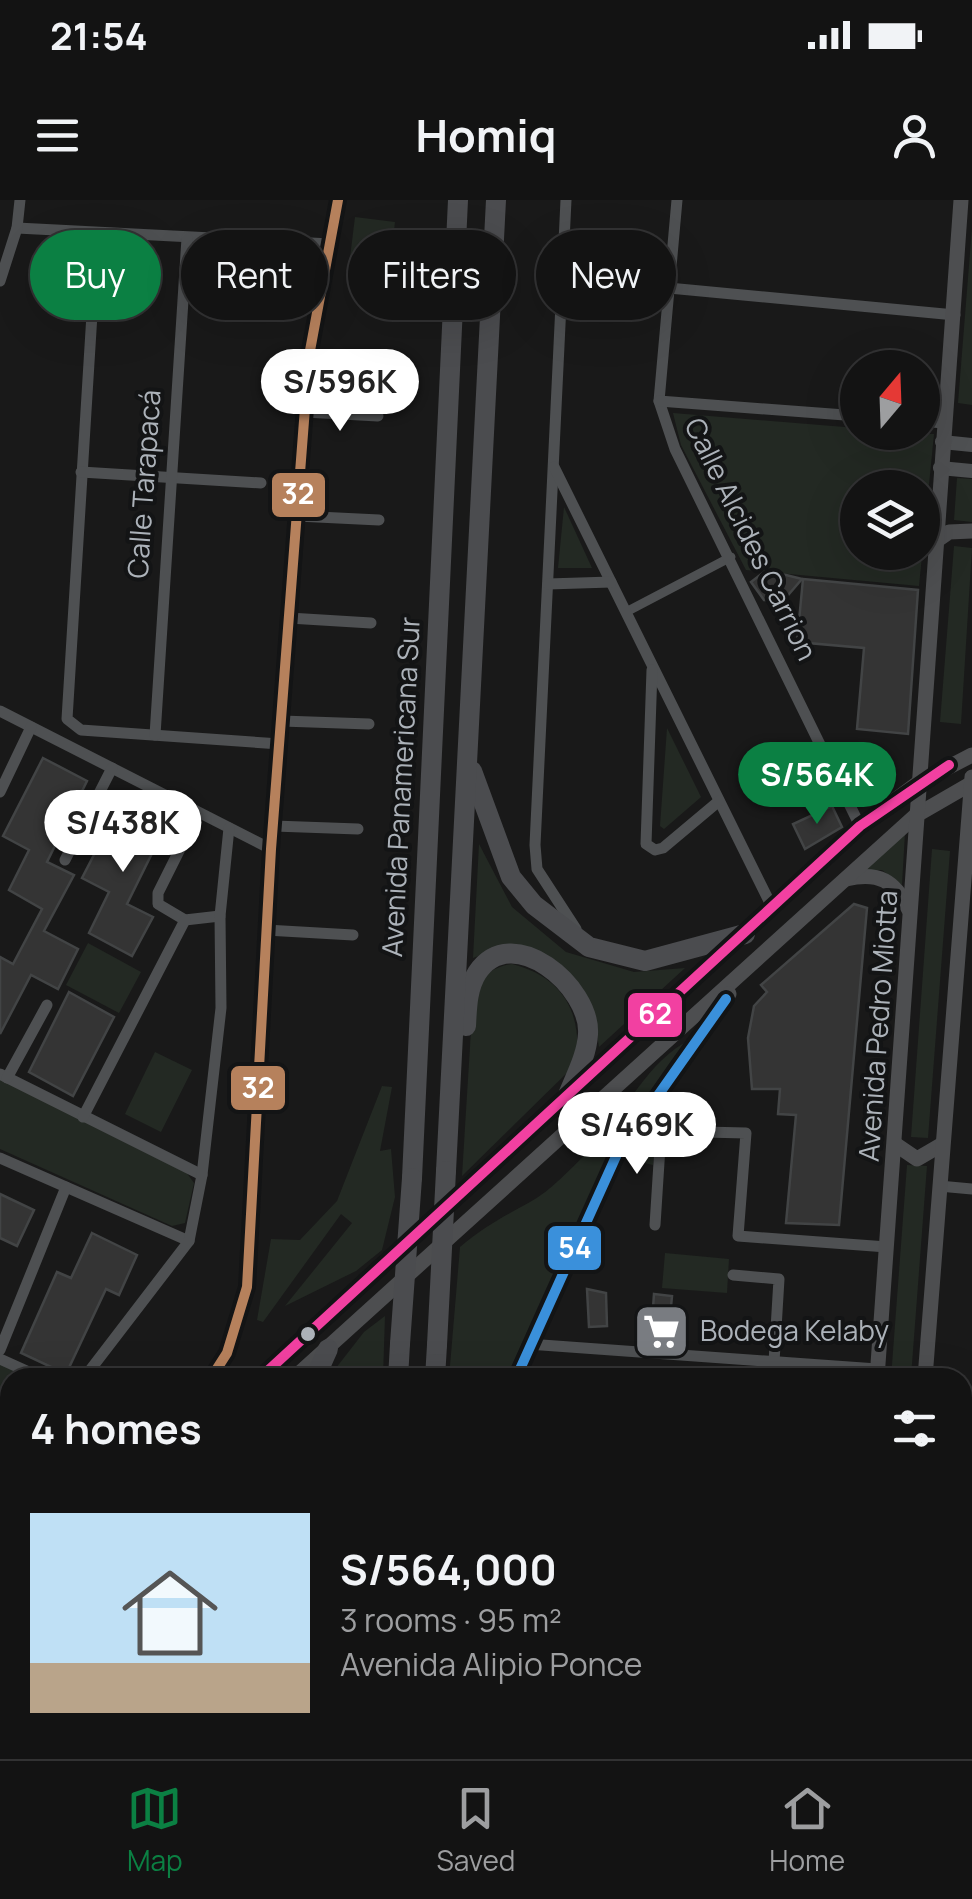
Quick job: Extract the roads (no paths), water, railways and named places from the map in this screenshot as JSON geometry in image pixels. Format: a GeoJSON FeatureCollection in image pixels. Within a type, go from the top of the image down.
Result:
{"type":"FeatureCollection","features":[{"type":"Feature","properties":{"kind":"highway","name":"Avenida Panamericana Sur"},"geometry":{"type":"LineString","coordinates":[[399,1368],[412,1178],[458,200]]}},
{"type":"Feature","properties":{"kind":"highway"},"geometry":{"type":"LineString","coordinates":[[436,1368],[496,200]]}},
{"type":"Feature","properties":{"kind":"highway"},"geometry":{"type":"LineString","coordinates":[[468,760],[512,877],[534,905],[589,948],[645,961],[744,934]]}},
{"type":"Feature","properties":{"kind":"highway"},"geometry":{"type":"LineString","coordinates":[[450,1074],[464,1054],[470,986],[479,970],[494,958],[514,954],[532,958],[560,976],[587,1012],[586,1047],[566,1100]]}},
{"type":"Feature","properties":{"kind":"highway"},"geometry":{"type":"LineString","coordinates":[[319,1368],[328,1349]]}},
{"type":"Feature","properties":{"kind":"main road","name":"Avenida Pedro Miotta"},"geometry":{"type":"LineString","coordinates":[[940,468],[961,200]]}},
{"type":"Feature","properties":{"kind":"main road"},"geometry":{"type":"LineString","coordinates":[[940,538],[949,532],[972,530]]}},
{"type":"Feature","properties":{"kind":"main road","name":"Avenida Pedro Miotta"},"geometry":{"type":"LineString","coordinates":[[877,1368],[934,570]]}},
{"type":"Feature","properties":{"kind":"main road"},"geometry":{"type":"LineString","coordinates":[[271,1368],[860,826],[918,783],[972,755]]}},
{"type":"Feature","properties":{"kind":"main road"},"geometry":{"type":"LineString","coordinates":[[925,1368],[941,1146],[967,897],[972,773]]}},
{"type":"Feature","properties":{"kind":"main road"},"geometry":{"type":"LineString","coordinates":[[306,1368],[915,816],[972,783]]}},
{"type":"Feature","properties":{"kind":"main road"},"geometry":{"type":"LineString","coordinates":[[846,879],[879,876],[894,883],[912,915]]}},
{"type":"Feature","properties":{"kind":"main road"},"geometry":{"type":"LineString","coordinates":[[520,1368],[634,1124],[747,969]]}},
{"type":"Feature","properties":{"kind":"main road"},"geometry":{"type":"LineString","coordinates":[[894,1144],[917,1160],[941,1146]]}},
{"type":"Feature","properties":{"kind":"street"},"geometry":{"type":"LineString","coordinates":[[0,282],[18,228],[20,200]]}},
{"type":"Feature","properties":{"kind":"street"},"geometry":{"type":"LineString","coordinates":[[218,1368],[227,1353],[247,1287],[271,849],[309,356],[338,200]]}},
{"type":"Feature","properties":{"kind":"street"},"geometry":{"type":"LineString","coordinates":[[565,230],[566,200]]}},
{"type":"Feature","properties":{"kind":"street","name":"Calle Alcides Carrion"},"geometry":{"type":"LineString","coordinates":[[674,230],[677,200]]}},
{"type":"Feature","properties":{"kind":"street"},"geometry":{"type":"LineString","coordinates":[[18,228],[58,230]]}},
{"type":"Feature","properties":{"kind":"street"},"geometry":{"type":"LineString","coordinates":[[676,289],[954,315]]}},
{"type":"Feature","properties":{"kind":"street","name":"Calle Tarapacá"},"geometry":{"type":"LineString","coordinates":[[155,735],[181,313]]}},
{"type":"Feature","properties":{"kind":"street"},"geometry":{"type":"LineString","coordinates":[[91,320],[67,719],[71,726],[280,744]]}},
{"type":"Feature","properties":{"kind":"street"},"geometry":{"type":"LineString","coordinates":[[561,320],[538,869],[589,948]]}},
{"type":"Feature","properties":{"kind":"street","name":"Calle Alcides Carrion"},"geometry":{"type":"LineString","coordinates":[[666,320],[659,401],[675,449],[732,558],[860,826]]}},
{"type":"Feature","properties":{"kind":"street"},"geometry":{"type":"LineString","coordinates":[[659,401],[840,415]]}},
{"type":"Feature","properties":{"kind":"street"},"geometry":{"type":"LineString","coordinates":[[305,412],[378,416]]}},
{"type":"Feature","properties":{"kind":"street"},"geometry":{"type":"LineString","coordinates":[[940,423],[944,423]]}},
{"type":"Feature","properties":{"kind":"street"},"geometry":{"type":"LineString","coordinates":[[942,442],[972,445]]}},
{"type":"Feature","properties":{"kind":"street"},"geometry":{"type":"LineString","coordinates":[[552,463],[773,910]]}},
{"type":"Feature","properties":{"kind":"street"},"geometry":{"type":"LineString","coordinates":[[940,468],[972,471]]}},
{"type":"Feature","properties":{"kind":"street"},"geometry":{"type":"LineString","coordinates":[[81,472],[261,484]]}},
{"type":"Feature","properties":{"kind":"street"},"geometry":{"type":"LineString","coordinates":[[297,516],[379,520]]}},
{"type":"Feature","properties":{"kind":"street"},"geometry":{"type":"LineString","coordinates":[[626,612],[732,558]]}},
{"type":"Feature","properties":{"kind":"street"},"geometry":{"type":"LineString","coordinates":[[548,584],[611,582]]}},
{"type":"Feature","properties":{"kind":"street"},"geometry":{"type":"LineString","coordinates":[[289,618],[371,623]]}},
{"type":"Feature","properties":{"kind":"street"},"geometry":{"type":"LineString","coordinates":[[652,666],[646,844],[652,849],[663,848],[719,801]]}},
{"type":"Feature","properties":{"kind":"street"},"geometry":{"type":"LineString","coordinates":[[0,712],[271,849]]}},
{"type":"Feature","properties":{"kind":"street"},"geometry":{"type":"LineString","coordinates":[[282,721],[369,724]]}},
{"type":"Feature","properties":{"kind":"street"},"geometry":{"type":"LineString","coordinates":[[0,792],[31,727]]}},
{"type":"Feature","properties":{"kind":"street"},"geometry":{"type":"LineString","coordinates":[[66,860],[112,768]]}},
{"type":"Feature","properties":{"kind":"street"},"geometry":{"type":"LineString","coordinates":[[274,826],[358,829]]}},
{"type":"Feature","properties":{"kind":"street"},"geometry":{"type":"LineString","coordinates":[[92,1368],[189,1241],[202,1174],[221,1008],[220,916],[229,828]]}},
{"type":"Feature","properties":{"kind":"street"},"geometry":{"type":"LineString","coordinates":[[186,838],[157,899],[161,908],[185,920],[220,916]]}},
{"type":"Feature","properties":{"kind":"street"},"geometry":{"type":"LineString","coordinates":[[83,1116],[185,920]]}},
{"type":"Feature","properties":{"kind":"street"},"geometry":{"type":"LineString","coordinates":[[266,930],[353,935]]}},
{"type":"Feature","properties":{"kind":"street"},"geometry":{"type":"LineString","coordinates":[[47,1004],[4,1076],[202,1174]]}},
{"type":"Feature","properties":{"kind":"street"},"geometry":{"type":"LineString","coordinates":[[634,1124],[661,1131],[746,1133],[738,1236],[887,1247]]}},
{"type":"Feature","properties":{"kind":"street"},"geometry":{"type":"LineString","coordinates":[[655,1225],[661,1131]]}},
{"type":"Feature","properties":{"kind":"street"},"geometry":{"type":"LineString","coordinates":[[0,1158],[189,1241]]}},
{"type":"Feature","properties":{"kind":"street"},"geometry":{"type":"LineString","coordinates":[[939,1186],[972,1188]]}},
{"type":"Feature","properties":{"kind":"street"},"geometry":{"type":"LineString","coordinates":[[0,1350],[66,1187]]}},
{"type":"Feature","properties":{"kind":"street"},"geometry":{"type":"LineString","coordinates":[[734,1275],[779,1280],[774,1362]]}},
{"type":"Feature","properties":{"kind":"street"},"geometry":{"type":"LineString","coordinates":[[528,1344],[830,1368]]}},
{"type":"Feature","properties":{"kind":"place","name":"Bodega Kelaby"},"geometry":{"type":"Point","coordinates":[661,1331]}}]}
